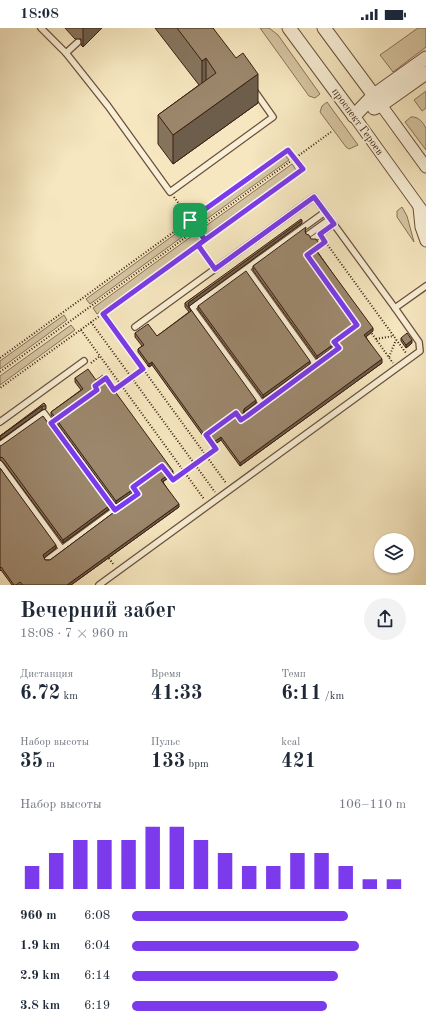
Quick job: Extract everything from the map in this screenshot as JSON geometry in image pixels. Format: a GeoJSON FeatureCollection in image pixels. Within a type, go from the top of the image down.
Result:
{"type":"FeatureCollection","features":[{"type":"Feature","properties":{"kind":"street"},"geometry":{"type":"LineString","coordinates":[[324,28],[426,167]]}},
{"type":"Feature","properties":{"kind":"street","name":"проспект Героев"},"geometry":{"type":"LineString","coordinates":[[288,30],[354,116],[426,216]]}},
{"type":"Feature","properties":{"kind":"street"},"geometry":{"type":"LineString","coordinates":[[378,100],[426,58]]}},
{"type":"Feature","properties":{"kind":"street"},"geometry":{"type":"LineString","coordinates":[[354,116],[426,72]]}},
{"type":"Feature","properties":{"kind":"street"},"geometry":{"type":"LineString","coordinates":[[419,207],[421,227],[426,241]]}},
{"type":"Feature","properties":{"kind":"lane"},"geometry":{"type":"LineString","coordinates":[[46,29],[108,106],[170,192],[273,118],[250,86]]}},
{"type":"Feature","properties":{"kind":"lane"},"geometry":{"type":"LineString","coordinates":[[66,53],[78,42]]}},
{"type":"Feature","properties":{"kind":"lane"},"geometry":{"type":"LineString","coordinates":[[99,585],[420,352],[419,342],[314,197],[134,327]]}},
{"type":"Feature","properties":{"kind":"lane"},"geometry":{"type":"LineString","coordinates":[[262,404],[192,308],[325,212]]}},
{"type":"Feature","properties":{"kind":"lane"},"geometry":{"type":"LineString","coordinates":[[332,221],[320,234],[311,236],[332,221]]}},
{"type":"Feature","properties":{"kind":"lane"},"geometry":{"type":"LineString","coordinates":[[246,269],[316,365]]}},
{"type":"Feature","properties":{"kind":"lane"},"geometry":{"type":"LineString","coordinates":[[395,308],[426,286]]}},
{"type":"Feature","properties":{"kind":"lane"},"geometry":{"type":"LineString","coordinates":[[247,416],[332,353]]}},
{"type":"Feature","properties":{"kind":"lane"},"geometry":{"type":"LineString","coordinates":[[0,422],[84,361]]}},
{"type":"Feature","properties":{"kind":"lane"},"geometry":{"type":"LineString","coordinates":[[0,444],[44,413],[115,510]]}},
{"type":"Feature","properties":{"kind":"lane"},"geometry":{"type":"LineString","coordinates":[[0,464],[62,549]]}},
{"type":"Feature","properties":{"kind":"lane"},"geometry":{"type":"LineString","coordinates":[[47,560],[133,497]]}},
{"type":"Feature","properties":{"kind":"path"},"geometry":{"type":"LineString","coordinates":[[0,372],[331,132]]}},
{"type":"Feature","properties":{"kind":"path"},"geometry":{"type":"LineString","coordinates":[[0,358],[288,150],[303,169],[0,388]]}},
{"type":"Feature","properties":{"kind":"path"},"geometry":{"type":"LineString","coordinates":[[170,192],[205,240]]}},
{"type":"Feature","properties":{"kind":"path"},"geometry":{"type":"LineString","coordinates":[[320,234],[410,359]]}},
{"type":"Feature","properties":{"kind":"path"},"geometry":{"type":"LineString","coordinates":[[314,249],[325,242]]}},
{"type":"Feature","properties":{"kind":"path"},"geometry":{"type":"LineString","coordinates":[[198,245],[215,269]]}},
{"type":"Feature","properties":{"kind":"path"},"geometry":{"type":"LineString","coordinates":[[103,314],[230,489]]}},
{"type":"Feature","properties":{"kind":"path"},"geometry":{"type":"LineString","coordinates":[[91,322],[219,498]]}},
{"type":"Feature","properties":{"kind":"path"},"geometry":{"type":"LineString","coordinates":[[368,328],[397,368]]}},
{"type":"Feature","properties":{"kind":"path"},"geometry":{"type":"LineString","coordinates":[[81,330],[208,505]]}},
{"type":"Feature","properties":{"kind":"path"},"geometry":{"type":"LineString","coordinates":[[376,339],[394,336]]}},
{"type":"Feature","properties":{"kind":"path"},"geometry":{"type":"LineString","coordinates":[[389,356],[396,340]]}},
{"type":"Feature","properties":{"kind":"path"},"geometry":{"type":"LineString","coordinates":[[110,384],[114,390],[150,365],[146,358]]}},
{"type":"Feature","properties":{"kind":"path"},"geometry":{"type":"LineString","coordinates":[[166,471],[173,480],[216,449],[210,440]]}},
{"type":"Feature","properties":{"kind":"path"},"geometry":{"type":"LineString","coordinates":[[105,554],[108,558]]}},
{"type":"Feature","properties":{"kind":"shaded area"},"geometry":{"type":"Polygon","coordinates":[[[260,28],[269,28],[278,35],[320,94],[315,98],[309,96],[260,28]]]}},
{"type":"Feature","properties":{"kind":"shaded area"},"geometry":{"type":"Polygon","coordinates":[[[418,28],[426,28],[426,47],[393,72],[380,55],[418,28]]]}},
{"type":"Feature","properties":{"kind":"shaded area"},"geometry":{"type":"Polygon","coordinates":[[[426,91],[426,108],[422,111],[414,100],[426,91]]]}},
{"type":"Feature","properties":{"kind":"shaded area"},"geometry":{"type":"Polygon","coordinates":[[[327,102],[358,145],[349,149],[346,147],[320,112],[322,106],[327,102]]]}},
{"type":"Feature","properties":{"kind":"shaded area"},"geometry":{"type":"Polygon","coordinates":[[[411,117],[414,117],[422,122],[426,129],[426,150],[405,122],[411,117]]]}},
{"type":"Feature","properties":{"kind":"shaded area"},"geometry":{"type":"Polygon","coordinates":[[[285,155],[289,160],[197,226],[193,221],[285,155]]]}},
{"type":"Feature","properties":{"kind":"shaded area"},"geometry":{"type":"Polygon","coordinates":[[[292,164],[296,170],[204,236],[200,230],[292,164]]]}},
{"type":"Feature","properties":{"kind":"shaded area"},"geometry":{"type":"Polygon","coordinates":[[[402,207],[407,216],[414,242],[397,217],[397,211],[402,207]]]}},
{"type":"Feature","properties":{"kind":"shaded area"},"geometry":{"type":"Polygon","coordinates":[[[189,224],[193,229],[90,304],[86,299],[189,224]]]}},
{"type":"Feature","properties":{"kind":"shaded area"},"geometry":{"type":"Polygon","coordinates":[[[196,233],[201,239],[97,314],[93,308],[196,233]]]}},
{"type":"Feature","properties":{"kind":"shaded area"},"geometry":{"type":"Polygon","coordinates":[[[64,315],[67,320],[0,369],[0,361],[64,315]]]}},
{"type":"Feature","properties":{"kind":"shaded area"},"geometry":{"type":"Polygon","coordinates":[[[71,325],[75,330],[0,385],[0,376],[71,325]]]}},
{"type":"Feature","properties":{"kind":"building"},"geometry":{"type":"Polygon","coordinates":[[[177,28],[213,28],[236,58],[243,53],[258,74],[173,135],[158,115],[216,73],[206,58],[202,61],[177,28]]]}},
{"type":"Feature","properties":{"kind":"building"},"geometry":{"type":"Polygon","coordinates":[[[301,219],[302,220],[188,303],[189,307],[256,400],[244,409],[243,414],[246,416],[250,415],[336,351],[335,347],[331,346],[317,356],[253,266],[306,227],[306,234],[309,235],[311,239],[316,239],[320,245],[315,249],[373,328],[364,335],[382,359],[240,463],[221,437],[211,444],[152,362],[149,364],[138,349],[144,345],[135,333],[148,324],[157,336],[191,311],[185,303],[301,219]]]}},
{"type":"Feature","properties":{"kind":"building"},"geometry":{"type":"Polygon","coordinates":[[[246,271],[310,361],[263,395],[198,306],[246,271]]]}},
{"type":"Feature","properties":{"kind":"building"},"geometry":{"type":"Polygon","coordinates":[[[407,333],[412,340],[406,345],[401,338],[407,333]]]}},
{"type":"Feature","properties":{"kind":"building"},"geometry":{"type":"Polygon","coordinates":[[[88,369],[96,380],[103,375],[173,471],[161,480],[179,504],[67,585],[23,585],[20,582],[14,585],[1,567],[0,568],[0,468],[56,545],[43,555],[45,560],[50,560],[137,495],[136,491],[132,490],[116,501],[51,412],[83,389],[75,378],[88,369]]]}},
{"type":"Feature","properties":{"kind":"building"},"geometry":{"type":"Polygon","coordinates":[[[44,403],[46,406],[42,406],[0,436],[44,403]]]}},
{"type":"Feature","properties":{"kind":"building"},"geometry":{"type":"Polygon","coordinates":[[[43,416],[109,506],[63,540],[3,458],[0,457],[0,446],[43,416]]]}},
{"type":"Feature","properties":{"kind":"route"},"geometry":{"type":"LineString","coordinates":[[190,220],[205,240],[150,279],[103,314],[143,369],[114,390],[106,378],[95,386],[97,390],[51,423],[115,510],[138,494],[133,487],[162,466],[173,480],[216,449],[206,435],[236,413],[241,420],[247,416],[339,348],[334,342],[357,325],[307,255],[325,242],[320,234],[334,224],[314,197],[215,269],[198,245],[205,240],[303,169],[288,150],[190,220]]}}]}
